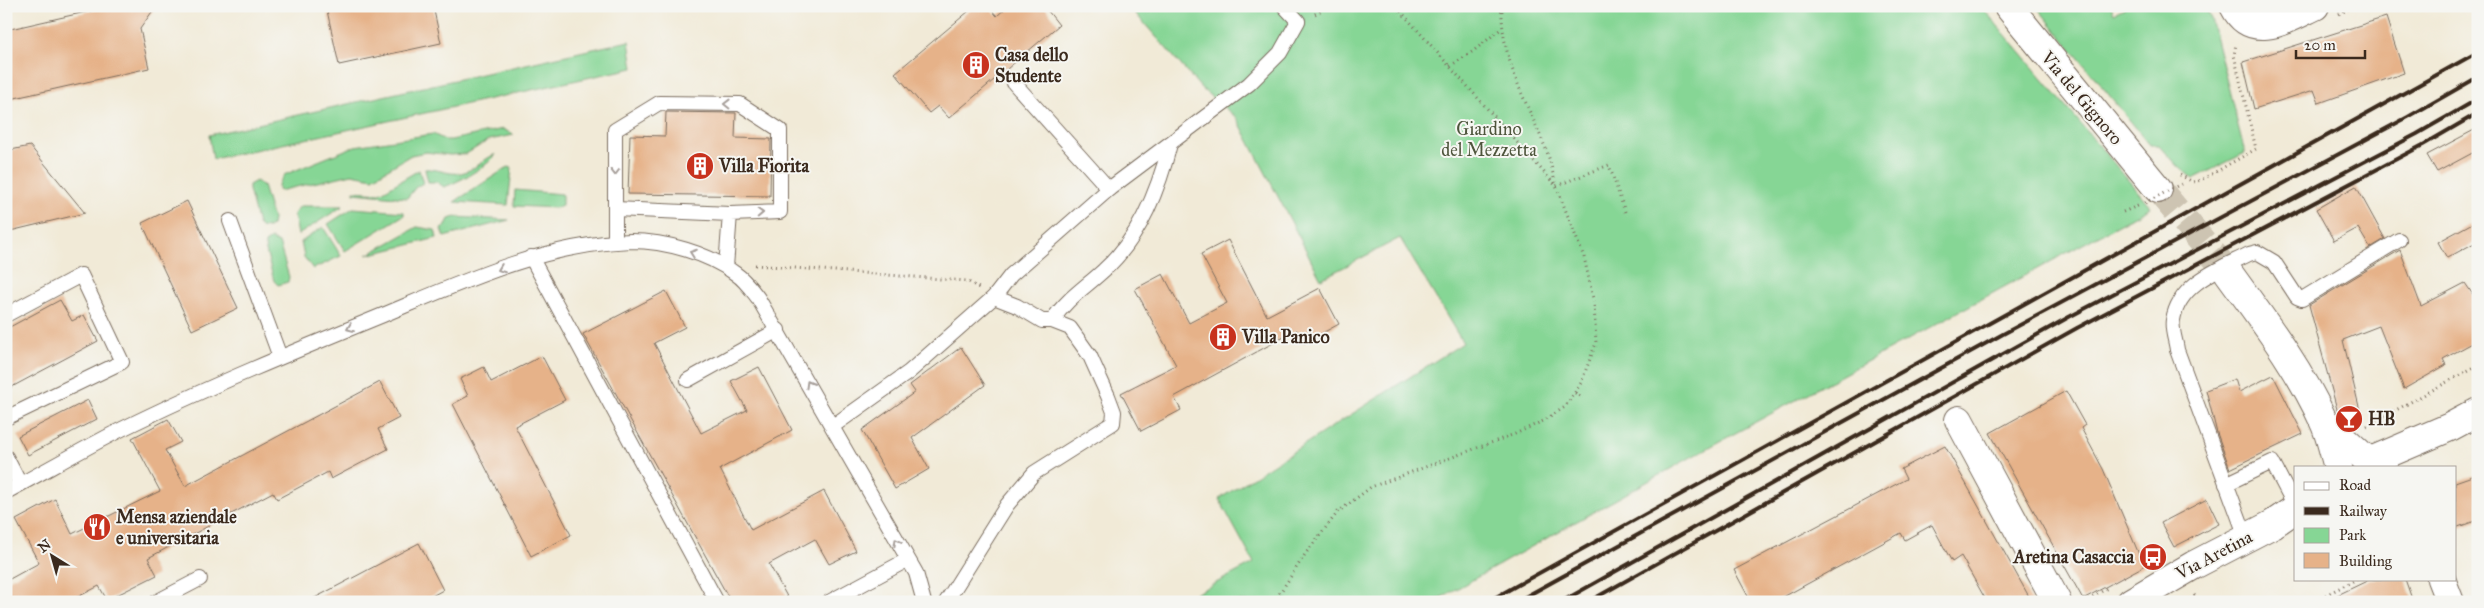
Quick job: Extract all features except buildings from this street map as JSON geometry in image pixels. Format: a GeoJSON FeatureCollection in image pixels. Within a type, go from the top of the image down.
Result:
{"type":"FeatureCollection","features":[{"type":"Feature","properties":{"kind":"street","name":"Via del Gignoro"},"geometry":{"type":"LineString","coordinates":[[2008,6],[2165,187]]}},
{"type":"Feature","properties":{"kind":"street"},"geometry":{"type":"LineString","coordinates":[[2237,11],[2250,24],[2261,26],[2274,24],[2315,6]]}},
{"type":"Feature","properties":{"kind":"street"},"geometry":{"type":"LineString","coordinates":[[2228,272],[2284,352],[2324,421],[2338,466]]}},
{"type":"Feature","properties":{"kind":"street"},"geometry":{"type":"LineString","coordinates":[[2324,421],[2369,463],[2450,427],[2478,412]]}},
{"type":"Feature","properties":{"kind":"street"},"geometry":{"type":"LineString","coordinates":[[1959,420],[2057,602]]}},
{"type":"Feature","properties":{"kind":"street"},"geometry":{"type":"LineString","coordinates":[[2411,466],[2423,451],[2450,427]]}},
{"type":"Feature","properties":{"kind":"street","name":"Via Aretina"},"geometry":{"type":"LineString","coordinates":[[2130,602],[2246,537],[2284,522],[2294,508]]}},
{"type":"Feature","properties":{"kind":"street"},"geometry":{"type":"LineString","coordinates":[[2441,580],[2450,602]]}},
{"type":"Feature","properties":{"kind":"lane"},"geometry":{"type":"LineString","coordinates":[[833,426],[909,372],[994,297],[1011,276],[1109,189],[1250,84],[1280,53],[1298,21],[1284,6]]}},
{"type":"Feature","properties":{"kind":"lane"},"geometry":{"type":"LineString","coordinates":[[1014,83],[1109,189]]}},
{"type":"Feature","properties":{"kind":"lane"},"geometry":{"type":"LineString","coordinates":[[615,209],[730,214],[780,212],[780,130],[740,104],[659,103],[615,130],[615,209],[615,242]]}},
{"type":"Feature","properties":{"kind":"lane"},"geometry":{"type":"LineString","coordinates":[[1052,321],[1060,308],[1106,269],[1128,243],[1143,216],[1165,164],[1170,144]]}},
{"type":"Feature","properties":{"kind":"lane"},"geometry":{"type":"LineString","coordinates":[[730,214],[731,271]]}},
{"type":"Feature","properties":{"kind":"lane"},"geometry":{"type":"LineString","coordinates":[[230,221],[280,357]]}},
{"type":"Feature","properties":{"kind":"lane"},"geometry":{"type":"LineString","coordinates":[[2246,537],[2177,350],[2172,321],[2179,300],[2198,282],[2249,254],[2257,252],[2274,262],[2297,297],[2302,299],[2399,240]]}},
{"type":"Feature","properties":{"kind":"lane"},"geometry":{"type":"LineString","coordinates":[[6,492],[122,429],[280,357],[422,298],[531,258],[590,244],[647,242],[668,246],[705,258],[731,271],[758,298],[916,573],[924,602]]}},
{"type":"Feature","properties":{"kind":"lane"},"geometry":{"type":"LineString","coordinates":[[531,258],[717,602]]}},
{"type":"Feature","properties":{"kind":"lane"},"geometry":{"type":"LineString","coordinates":[[6,315],[81,275],[122,362],[6,418]]}},
{"type":"Feature","properties":{"kind":"lane"},"geometry":{"type":"LineString","coordinates":[[946,602],[1007,505],[1034,473],[1113,423],[1114,412],[1090,356],[1070,328],[1052,321],[1042,321],[1017,306],[994,297]]}},
{"type":"Feature","properties":{"kind":"lane"},"geometry":{"type":"LineString","coordinates":[[688,380],[778,330]]}},
{"type":"Feature","properties":{"kind":"lane"},"geometry":{"type":"LineString","coordinates":[[6,457],[20,484]]}},
{"type":"Feature","properties":{"kind":"lane"},"geometry":{"type":"LineString","coordinates":[[2226,484],[2272,462],[2294,505]]}},
{"type":"Feature","properties":{"kind":"lane"},"geometry":{"type":"LineString","coordinates":[[829,602],[907,560]]}},
{"type":"Feature","properties":{"kind":"lane"},"geometry":{"type":"LineString","coordinates":[[156,602],[200,579]]}},
{"type":"Feature","properties":{"kind":"path"},"geometry":{"type":"LineString","coordinates":[[1396,6],[1556,186]]}},
{"type":"Feature","properties":{"kind":"path"},"geometry":{"type":"LineString","coordinates":[[1274,602],[1306,553],[1338,512],[1371,487],[1515,434],[1543,421],[1565,407],[1582,384],[1596,342],[1594,303],[1584,257],[1556,186],[1548,154],[1511,67],[1501,29],[1502,6]]}},
{"type":"Feature","properties":{"kind":"path"},"geometry":{"type":"LineString","coordinates":[[2123,212],[2165,187],[2192,182],[2256,149],[2234,54],[2237,11]]}},
{"type":"Feature","properties":{"kind":"path"},"geometry":{"type":"LineString","coordinates":[[1450,66],[1472,52],[1501,29]]}},
{"type":"Feature","properties":{"kind":"path"},"geometry":{"type":"LineString","coordinates":[[1556,186],[1609,165],[1625,212]]}},
{"type":"Feature","properties":{"kind":"path"},"geometry":{"type":"LineString","coordinates":[[731,271],[746,265],[967,282],[994,297]]}},
{"type":"Feature","properties":{"kind":"path"},"geometry":{"type":"LineString","coordinates":[[2363,428],[2478,365]]}},
{"type":"Feature","properties":{"kind":"path"},"geometry":{"type":"LineString","coordinates":[[1575,393],[1582,397]]}},
{"type":"Feature","properties":{"kind":"path"},"geometry":{"type":"LineString","coordinates":[[2312,602],[2356,580]]}},
{"type":"Feature","properties":{"kind":"path"},"geometry":{"type":"LineString","coordinates":[[2193,594],[2200,602]]}},
{"type":"Feature","properties":{"kind":"green space","name":"Giardino del Mezzetta"},"geometry":{"type":"Polygon","coordinates":[[[1129,6],[1981,6],[2151,207],[1695,455],[1433,602],[1180,602],[1254,563],[1219,499],[1463,343],[1400,238],[1321,279],[1237,118],[1202,89],[1129,6]]]}},
{"type":"Feature","properties":{"kind":"green space"},"geometry":{"type":"Polygon","coordinates":[[[2036,6],[2111,6],[2114,13],[2128,6],[2205,6],[2211,19],[2245,153],[2193,179],[2159,145],[2150,145],[2036,6]]]}},
{"type":"Feature","properties":{"kind":"green space"},"geometry":{"type":"Polygon","coordinates":[[[629,41],[633,68],[213,159],[209,135],[629,41]]]}},
{"type":"Feature","properties":{"kind":"green space"},"geometry":{"type":"Polygon","coordinates":[[[503,129],[514,135],[489,140],[466,154],[450,155],[426,152],[411,155],[373,178],[352,174],[279,191],[278,185],[284,175],[355,146],[433,134],[445,140],[451,140],[503,129]]]}},
{"type":"Feature","properties":{"kind":"green space"},"geometry":{"type":"Polygon","coordinates":[[[496,154],[487,164],[450,185],[444,187],[437,182],[428,182],[425,169],[461,173],[496,154]]]}},
{"type":"Feature","properties":{"kind":"green space"},"geometry":{"type":"Polygon","coordinates":[[[508,167],[512,168],[508,205],[454,202],[508,167]]]}},
{"type":"Feature","properties":{"kind":"green space"},"geometry":{"type":"Polygon","coordinates":[[[419,170],[423,183],[416,187],[407,198],[354,193],[354,191],[380,193],[419,170]]]}},
{"type":"Feature","properties":{"kind":"green space"},"geometry":{"type":"Polygon","coordinates":[[[256,181],[263,186],[273,219],[272,225],[268,228],[261,227],[258,224],[249,190],[249,185],[256,181]]]}},
{"type":"Feature","properties":{"kind":"green space"},"geometry":{"type":"Polygon","coordinates":[[[515,190],[562,194],[562,205],[556,208],[514,206],[515,190]]]}},
{"type":"Feature","properties":{"kind":"green space"},"geometry":{"type":"Polygon","coordinates":[[[300,206],[343,206],[298,235],[294,214],[300,206]]]}},
{"type":"Feature","properties":{"kind":"green space"},"geometry":{"type":"Polygon","coordinates":[[[353,208],[404,212],[404,215],[345,251],[328,224],[353,208]]]}},
{"type":"Feature","properties":{"kind":"green space"},"geometry":{"type":"Polygon","coordinates":[[[455,217],[509,220],[444,237],[441,229],[445,227],[449,219],[455,217]]]}},
{"type":"Feature","properties":{"kind":"green space"},"geometry":{"type":"Polygon","coordinates":[[[323,227],[341,256],[313,269],[304,257],[301,242],[323,227]]]}},
{"type":"Feature","properties":{"kind":"green space"},"geometry":{"type":"Polygon","coordinates":[[[417,227],[435,230],[437,238],[367,255],[417,227]]]}},
{"type":"Feature","properties":{"kind":"green space"},"geometry":{"type":"Polygon","coordinates":[[[271,239],[279,243],[289,277],[288,282],[278,285],[274,281],[265,247],[265,243],[271,239]]]}},
{"type":"Feature","properties":{"kind":"tunnel"},"geometry":{"type":"LineString","coordinates":[[2158,189],[2228,272]]}},
{"type":"Feature","properties":{"kind":"railway"},"geometry":{"type":"LineString","coordinates":[[1487,602],[2478,52]]}},
{"type":"Feature","properties":{"kind":"railway"},"geometry":{"type":"LineString","coordinates":[[1516,602],[2003,334],[2408,117],[2478,77]]}},
{"type":"Feature","properties":{"kind":"railway"},"geometry":{"type":"LineString","coordinates":[[1561,602],[2069,317],[2417,134],[2478,99]]}},
{"type":"Feature","properties":{"kind":"railway"},"geometry":{"type":"LineString","coordinates":[[1588,602],[2077,328],[2423,145],[2478,113]]}},
{"type":"Feature","properties":{"kind":"place","name":"Casa dello Studente"},"geometry":{"type":"Point","coordinates":[976,65]}},
{"type":"Feature","properties":{"kind":"place","name":"Villa Fiorita"},"geometry":{"type":"Point","coordinates":[700,166]}},
{"type":"Feature","properties":{"kind":"place","name":"Villa Panico"},"geometry":{"type":"Point","coordinates":[1223,337]}},
{"type":"Feature","properties":{"kind":"place","name":"HB"},"geometry":{"type":"Point","coordinates":[2349,419]}},
{"type":"Feature","properties":{"kind":"place","name":"Mensa aziendale e universitaria"},"geometry":{"type":"Point","coordinates":[97,527]}},
{"type":"Feature","properties":{"kind":"place","name":"Aretina Casaccia"},"geometry":{"type":"Point","coordinates":[2153,557]}}]}
